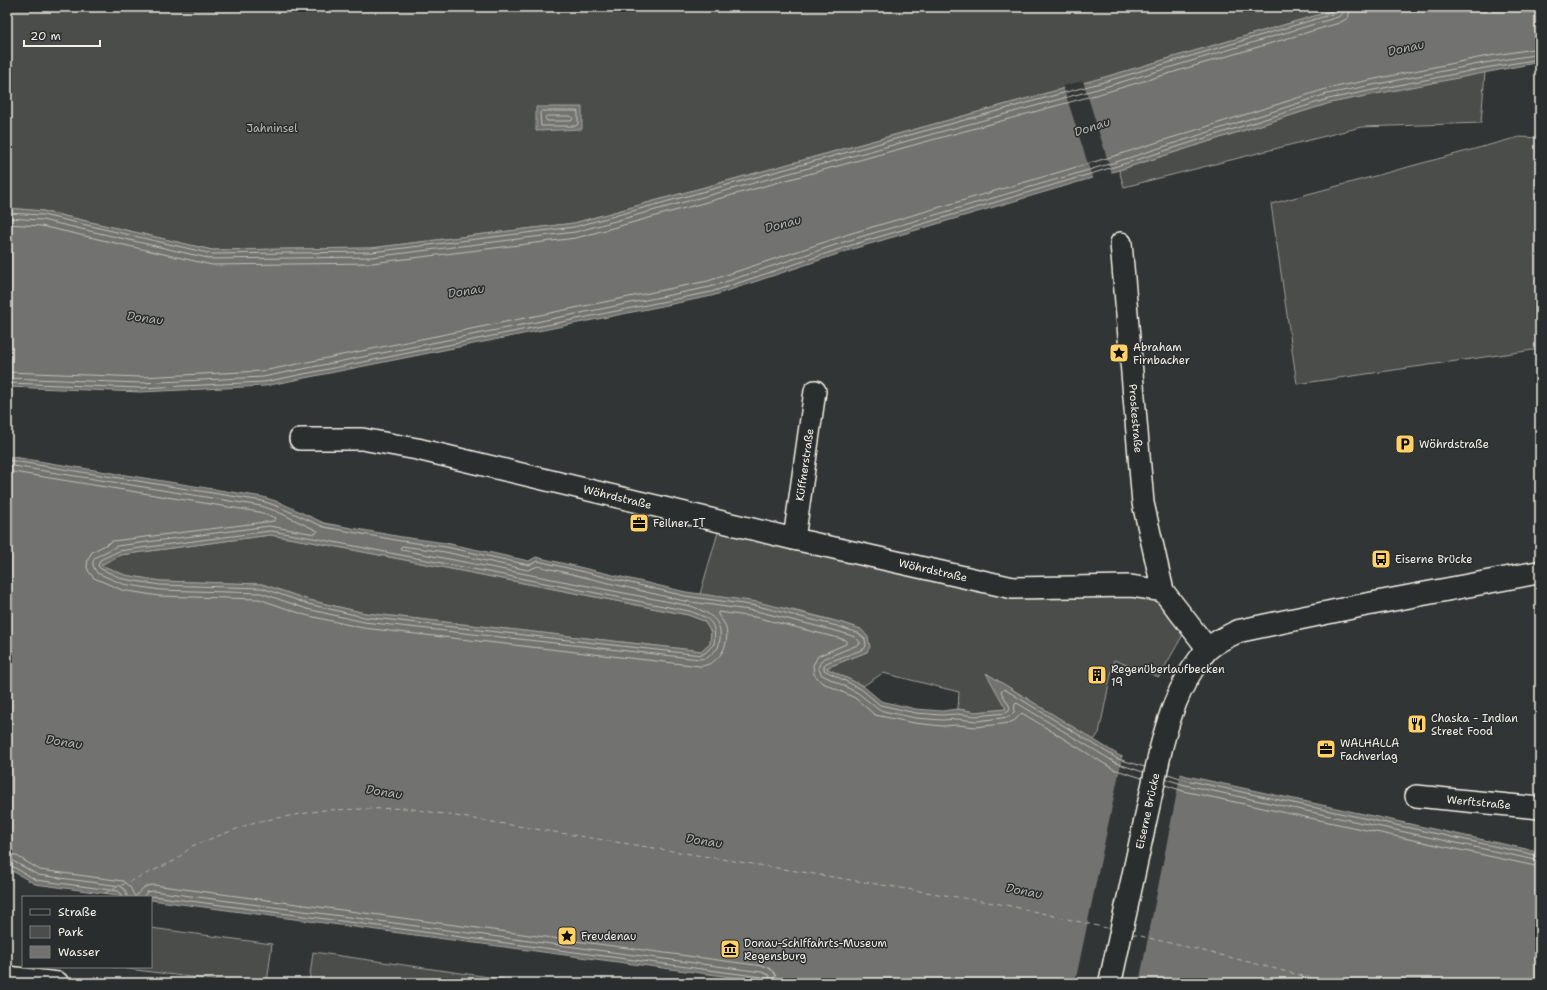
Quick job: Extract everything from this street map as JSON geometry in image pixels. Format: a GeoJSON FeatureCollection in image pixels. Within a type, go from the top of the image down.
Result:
{"type":"FeatureCollection","features":[{"type":"Feature","properties":{"kind":"street","name":"Proskestraße"},"geometry":{"type":"LineString","coordinates":[[1121,243],[1142,503],[1163,591]]}},
{"type":"Feature","properties":{"kind":"street","name":"Küffnerstraße"},"geometry":{"type":"LineString","coordinates":[[794,539],[815,391]]}},
{"type":"Feature","properties":{"kind":"street","name":"Wöhrdstraße"},"geometry":{"type":"LineString","coordinates":[[300,439],[362,439],[418,449],[794,539],[1013,588],[1131,586],[1163,591]]}},
{"type":"Feature","properties":{"kind":"street"},"geometry":{"type":"LineString","coordinates":[[1163,591],[1208,649],[1222,639],[1239,631],[1364,605],[1540,572]]}},
{"type":"Feature","properties":{"kind":"street","name":"Eiserne Brücke"},"geometry":{"type":"LineString","coordinates":[[1110,983],[1161,748],[1171,713],[1182,686],[1193,668],[1208,649]]}},
{"type":"Feature","properties":{"kind":"street","name":"Werftstraße"},"geometry":{"type":"LineString","coordinates":[[1416,796],[1540,808]]}},
{"type":"Feature","properties":{"kind":"street"},"geometry":{"type":"LineString","coordinates":[[7,977],[58,983]]}},
{"type":"Feature","properties":{"kind":"green space","name":"Jahninsel"},"geometry":{"type":"Polygon","coordinates":[[[7,7],[1345,7],[1105,77],[574,223],[371,248],[212,250],[43,211],[7,208],[7,7]]]}},
{"type":"Feature","properties":{"kind":"green space"},"geometry":{"type":"Polygon","coordinates":[[[1485,72],[1481,123],[1361,127],[1124,187],[1119,170],[1330,103],[1485,72]]]}},
{"type":"Feature","properties":{"kind":"green space"},"geometry":{"type":"Polygon","coordinates":[[[1519,137],[1540,138],[1540,349],[1297,384],[1271,204],[1519,137]]]}},
{"type":"Feature","properties":{"kind":"green space"},"geometry":{"type":"Polygon","coordinates":[[[721,522],[1013,588],[1163,591],[1189,624],[1159,677],[1114,660],[1099,733],[1094,740],[987,674],[1007,709],[976,712],[958,709],[959,692],[883,673],[863,686],[826,668],[867,652],[861,629],[801,612],[700,594],[721,522]]]}},
{"type":"Feature","properties":{"kind":"green space"},"geometry":{"type":"Polygon","coordinates":[[[270,535],[688,615],[704,621],[711,632],[710,644],[702,651],[365,613],[309,600],[262,584],[161,581],[125,575],[100,565],[120,555],[270,535]]]}},
{"type":"Feature","properties":{"kind":"green space"},"geometry":{"type":"Polygon","coordinates":[[[152,928],[272,944],[267,983],[237,983],[121,968],[152,968],[152,928]]]}},
{"type":"Feature","properties":{"kind":"green space"},"geometry":{"type":"Polygon","coordinates":[[[313,952],[531,983],[309,983],[313,952]]]}},
{"type":"Feature","properties":{"kind":"water","name":"Donau"},"geometry":{"type":"Polygon","coordinates":[[[1345,7],[1540,7],[1540,62],[1330,103],[1119,170],[856,248],[712,296],[265,386],[141,392],[7,387],[7,208],[43,211],[212,250],[371,248],[574,223],[1105,77],[1345,7]]]}},
{"type":"Feature","properties":{"kind":"water"},"geometry":{"type":"Polygon","coordinates":[[[536,107],[582,107],[582,129],[536,131],[536,107]]]}},
{"type":"Feature","properties":{"kind":"water","name":"Donau"},"geometry":{"type":"Polygon","coordinates":[[[7,456],[263,497],[279,502],[324,523],[446,543],[529,561],[536,557],[686,592],[758,602],[843,623],[861,629],[868,637],[870,647],[867,652],[826,668],[863,686],[881,701],[916,709],[942,711],[958,709],[976,712],[1006,709],[986,673],[1120,756],[1187,776],[1540,852],[1540,983],[776,983],[152,900],[152,896],[125,896],[35,884],[7,868],[7,456]],[[270,535],[120,555],[101,565],[125,575],[161,581],[262,584],[309,600],[365,613],[702,651],[710,644],[711,632],[704,621],[688,615],[270,535]]]}},
{"type":"Feature","properties":{"kind":"pier"},"geometry":{"type":"Polygon","coordinates":[[[1083,81],[1112,174],[1093,180],[1063,86],[1083,81]]]}},
{"type":"Feature","properties":{"kind":"pier"},"geometry":{"type":"Polygon","coordinates":[[[1123,754],[1181,772],[1139,983],[1075,983],[1123,754]]]}},
{"type":"Feature","properties":{"kind":"ferry route"},"geometry":{"type":"LineString","coordinates":[[105,893],[176,860],[192,846],[255,822],[324,810],[406,808],[1006,905],[1111,929]]}},
{"type":"Feature","properties":{"kind":"ferry route"},"geometry":{"type":"LineString","coordinates":[[1132,934],[1331,983]]}},
{"type":"Feature","properties":{"kind":"place","name":"Abraham Firnbacher"},"geometry":{"type":"Point","coordinates":[1119,353]}},
{"type":"Feature","properties":{"kind":"place","name":"Wöhrdstraße"},"geometry":{"type":"Point","coordinates":[1405,444]}},
{"type":"Feature","properties":{"kind":"place","name":"Feilner IT"},"geometry":{"type":"Point","coordinates":[639,523]}},
{"type":"Feature","properties":{"kind":"place","name":"Eiserne Brücke"},"geometry":{"type":"Point","coordinates":[1381,559]}},
{"type":"Feature","properties":{"kind":"place","name":"Regenüberlaufbecken 19"},"geometry":{"type":"Point","coordinates":[1097,675]}},
{"type":"Feature","properties":{"kind":"place","name":"Chaska - Indian Street Food"},"geometry":{"type":"Point","coordinates":[1417,724]}},
{"type":"Feature","properties":{"kind":"place","name":"WALHALLA Fachverlag"},"geometry":{"type":"Point","coordinates":[1326,749]}},
{"type":"Feature","properties":{"kind":"place","name":"Freudenau"},"geometry":{"type":"Point","coordinates":[567,936]}},
{"type":"Feature","properties":{"kind":"place","name":"Donau-Schiffahrts-Museum Regensburg"},"geometry":{"type":"Point","coordinates":[730,949]}}]}
